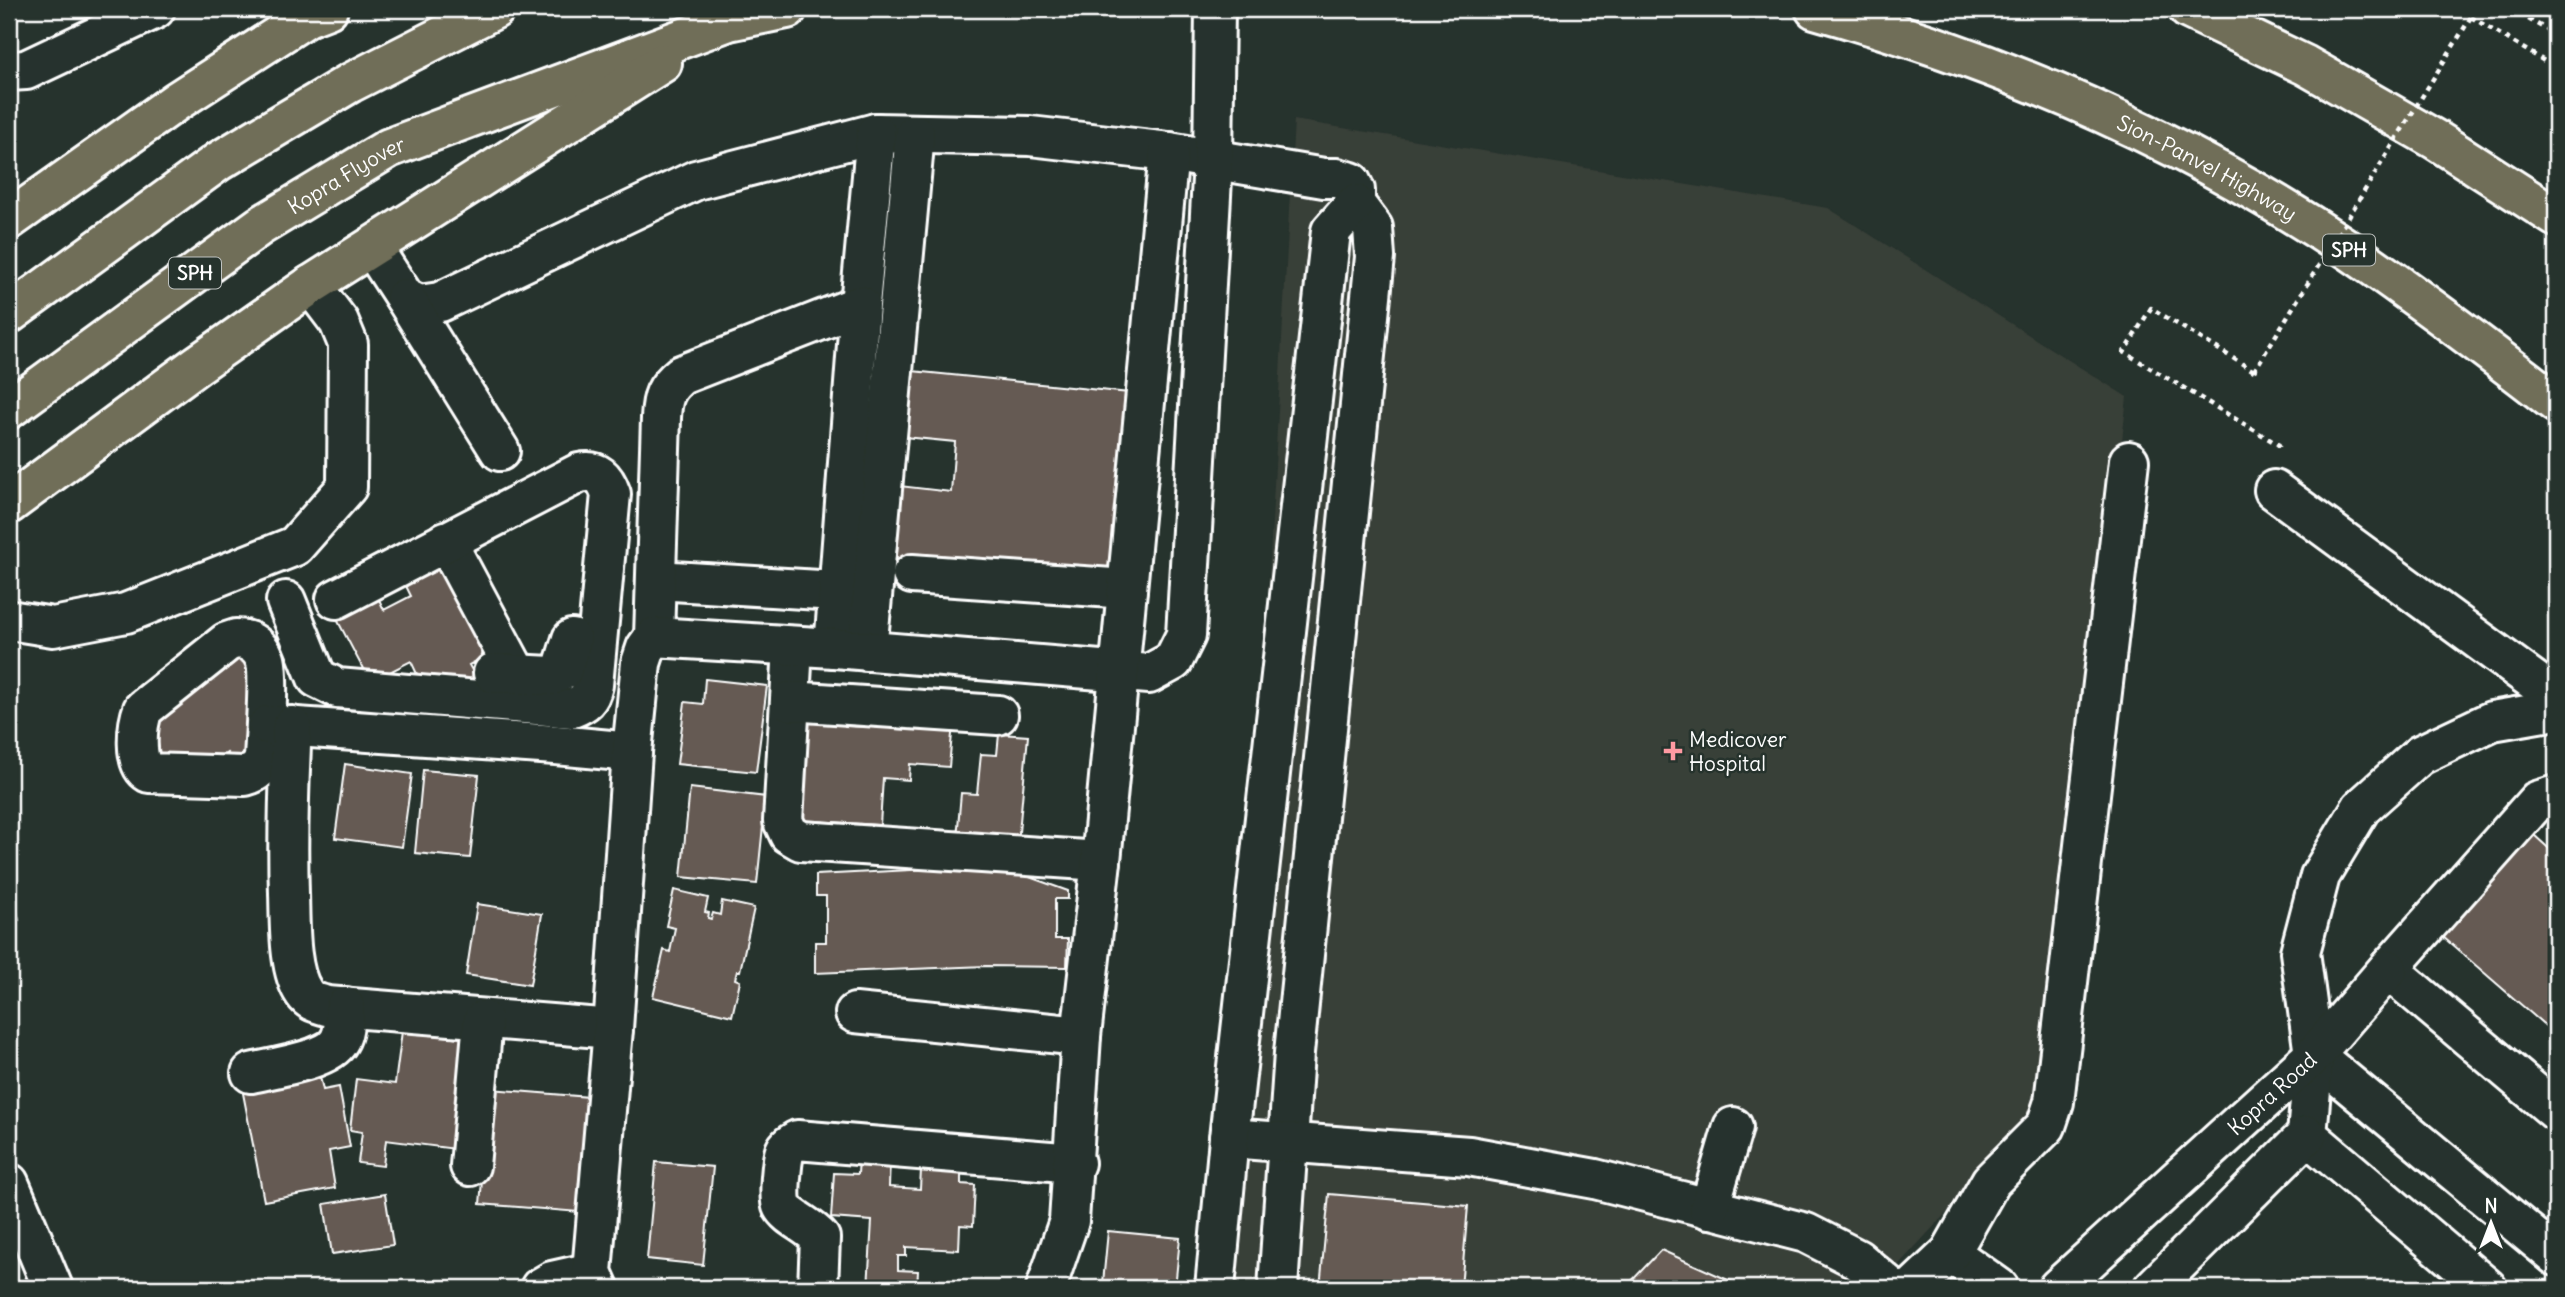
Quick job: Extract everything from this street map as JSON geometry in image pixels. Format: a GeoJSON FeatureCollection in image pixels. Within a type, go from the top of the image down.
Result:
{"type":"FeatureCollection","features":[{"type":"Feature","properties":{"kind":"highway"},"geometry":{"type":"LineString","coordinates":[[9,220],[177,101],[307,17],[328,9]]}},
{"type":"Feature","properties":{"kind":"highway"},"geometry":{"type":"LineString","coordinates":[[9,314],[219,162],[349,83],[495,9]]}},
{"type":"Feature","properties":{"kind":"highway","name":"SPH"},"geometry":{"type":"LineString","coordinates":[[729,21],[787,9]]}},
{"type":"Feature","properties":{"kind":"highway","name":"Sion-Panvel Highway"},"geometry":{"type":"LineString","coordinates":[[1815,9],[1883,28],[2006,71],[2124,123],[2240,183],[2351,251],[2457,326],[2556,403]]}},
{"type":"Feature","properties":{"kind":"highway"},"geometry":{"type":"LineString","coordinates":[[2188,9],[2305,65],[2436,140],[2556,217]]}},
{"type":"Feature","properties":{"kind":"highway"},"geometry":{"type":"LineString","coordinates":[[9,504],[197,365],[311,285],[729,21]]}},
{"type":"Feature","properties":{"kind":"highway","name":"Kopra Flyover"},"geometry":{"type":"LineString","coordinates":[[9,409],[260,226],[389,148],[729,21]]}},
{"type":"Feature","properties":{"kind":"street"},"geometry":{"type":"LineString","coordinates":[[9,71],[26,70],[155,9]]}},
{"type":"Feature","properties":{"kind":"street"},"geometry":{"type":"LineString","coordinates":[[446,541],[502,673],[551,676],[562,671],[584,650],[793,647],[850,649],[1149,674],[1173,661],[1186,635],[1213,161],[1215,9]]}},
{"type":"Feature","properties":{"kind":"street"},"geometry":{"type":"LineString","coordinates":[[405,298],[419,305],[440,302],[696,180],[876,133],[1030,136],[1169,152],[1351,182],[1355,190],[1355,204],[1373,228],[1375,257],[1294,1053],[1278,1288]]}},
{"type":"Feature","properties":{"kind":"street"},"geometry":{"type":"LineString","coordinates":[[850,649],[836,592],[876,133]]}},
{"type":"Feature","properties":{"kind":"street"},"geometry":{"type":"LineString","coordinates":[[850,649],[873,586],[915,134]]}},
{"type":"Feature","properties":{"kind":"street"},"geometry":{"type":"LineString","coordinates":[[1046,1288],[1069,1221],[1082,1036],[1169,152]]}},
{"type":"Feature","properties":{"kind":"street"},"geometry":{"type":"LineString","coordinates":[[1215,1288],[1228,1138],[1331,231],[1355,204]]}},
{"type":"Feature","properties":{"kind":"street"},"geometry":{"type":"LineString","coordinates":[[372,247],[500,451]]}},
{"type":"Feature","properties":{"kind":"street"},"geometry":{"type":"LineString","coordinates":[[9,620],[53,628],[126,613],[295,546],[347,487],[348,344],[339,322],[311,285]]}},
{"type":"Feature","properties":{"kind":"street"},"geometry":{"type":"LineString","coordinates":[[540,1288],[552,1281],[595,1280],[632,752],[656,580],[663,396],[668,385],[681,375],[860,306]]}},
{"type":"Feature","properties":{"kind":"street"},"geometry":{"type":"LineString","coordinates":[[1228,1138],[1469,1156],[1595,1179],[1806,1233],[1909,1288],[1950,1253],[1991,1181],[2046,1126],[2054,1102],[2129,461]]}},
{"type":"Feature","properties":{"kind":"street"},"geometry":{"type":"LineString","coordinates":[[286,601],[317,678],[337,688],[572,708],[584,703],[591,695],[584,650],[611,494],[607,483],[601,474],[591,471],[579,473],[336,598]]}},
{"type":"Feature","properties":{"kind":"street"},"geometry":{"type":"LineString","coordinates":[[2274,490],[2556,697]]}},
{"type":"Feature","properties":{"kind":"street"},"geometry":{"type":"LineString","coordinates":[[656,580],[836,592]]}},
{"type":"Feature","properties":{"kind":"street"},"geometry":{"type":"LineString","coordinates":[[873,586],[920,583],[1127,589]]}},
{"type":"Feature","properties":{"kind":"street"},"geometry":{"type":"LineString","coordinates":[[793,647],[783,821],[789,834],[802,841],[1101,861]]}},
{"type":"Feature","properties":{"kind":"street"},"geometry":{"type":"LineString","coordinates":[[790,701],[998,715]]}},
{"type":"Feature","properties":{"kind":"street"},"geometry":{"type":"LineString","coordinates":[[2153,1288],[2307,1135],[2314,1055],[2300,952],[2320,876],[2361,808],[2420,755],[2492,721],[2556,710]]}},
{"type":"Feature","properties":{"kind":"street"},"geometry":{"type":"LineString","coordinates":[[613,1029],[482,1020],[312,1002],[303,991],[296,971],[290,932],[278,726],[632,752]]}},
{"type":"Feature","properties":{"kind":"street"},"geometry":{"type":"LineString","coordinates":[[2314,1055],[2537,801],[2553,796],[2556,798]]}},
{"type":"Feature","properties":{"kind":"street"},"geometry":{"type":"LineString","coordinates":[[2388,968],[2556,1111]]}},
{"type":"Feature","properties":{"kind":"street"},"geometry":{"type":"LineString","coordinates":[[251,1073],[321,1055],[339,1043],[344,1026],[345,1007]]}},
{"type":"Feature","properties":{"kind":"street"},"geometry":{"type":"LineString","coordinates":[[855,1013],[1082,1036]]}},
{"type":"Feature","properties":{"kind":"street"},"geometry":{"type":"LineString","coordinates":[[470,1166],[482,1020]]}},
{"type":"Feature","properties":{"kind":"street"},"geometry":{"type":"LineString","coordinates":[[1239,1048],[1294,1053]]}},
{"type":"Feature","properties":{"kind":"street","name":"Kopra Road"},"geometry":{"type":"LineString","coordinates":[[2058,1288],[2314,1055],[2556,1256]]}},
{"type":"Feature","properties":{"kind":"street"},"geometry":{"type":"LineString","coordinates":[[1709,1209],[1733,1127]]}},
{"type":"Feature","properties":{"kind":"street"},"geometry":{"type":"LineString","coordinates":[[2307,1135],[2487,1288]]}},
{"type":"Feature","properties":{"kind":"street"},"geometry":{"type":"LineString","coordinates":[[818,1288],[820,1238],[781,1206],[784,1152],[797,1140],[1075,1163]]}},
{"type":"Feature","properties":{"kind":"street"},"geometry":{"type":"LineString","coordinates":[[2202,1157],[2245,1197]]}},
{"type":"Feature","properties":{"kind":"street"},"geometry":{"type":"LineString","coordinates":[[9,1183],[53,1288]]}},
{"type":"Feature","properties":{"kind":"street"},"geometry":{"type":"LineString","coordinates":[[1950,1253],[1999,1288]]}},
{"type":"Feature","properties":{"kind":"path"},"geometry":{"type":"LineString","coordinates":[[2511,9],[2556,35]]}},
{"type":"Feature","properties":{"kind":"path"},"geometry":{"type":"LineString","coordinates":[[2274,490],[2279,445],[2124,352],[2151,308],[2254,371],[2471,17],[2556,68]]}},
{"type":"Feature","properties":{"kind":"shaded area","name":"Medicover Hospital"},"geometry":{"type":"Polygon","coordinates":[[[1294,120],[1828,208],[2127,397],[2046,1105],[1877,1288],[1230,1288],[1294,120]]]}},
{"type":"Feature","properties":{"kind":"building"},"geometry":{"type":"Polygon","coordinates":[[[912,371],[1139,394],[1120,582],[891,560],[900,486],[951,492],[955,442],[905,437],[912,371]]]}},
{"type":"Feature","properties":{"kind":"building"},"geometry":{"type":"Polygon","coordinates":[[[442,553],[495,651],[469,665],[478,681],[452,694],[444,677],[423,687],[411,661],[370,682],[332,610],[374,589],[384,610],[411,596],[401,576],[442,553]]]}},
{"type":"Feature","properties":{"kind":"building"},"geometry":{"type":"Polygon","coordinates":[[[242,649],[260,692],[262,750],[240,768],[227,753],[207,769],[182,771],[168,754],[155,763],[143,730],[242,649]]]}},
{"type":"Feature","properties":{"kind":"building"},"geometry":{"type":"Polygon","coordinates":[[[705,679],[767,686],[756,772],[677,764],[685,702],[703,704],[705,679]]]}},
{"type":"Feature","properties":{"kind":"building"},"geometry":{"type":"Polygon","coordinates":[[[870,717],[953,723],[949,767],[910,764],[909,780],[883,778],[880,825],[799,820],[806,718],[845,721],[845,726],[869,727],[870,717]]]}},
{"type":"Feature","properties":{"kind":"building"},"geometry":{"type":"Polygon","coordinates":[[[999,734],[1028,736],[1018,843],[957,838],[961,793],[977,794],[981,754],[997,755],[999,734]]]}},
{"type":"Feature","properties":{"kind":"building"},"geometry":{"type":"Polygon","coordinates":[[[345,764],[412,774],[402,847],[335,838],[345,764]]]}},
{"type":"Feature","properties":{"kind":"building"},"geometry":{"type":"Polygon","coordinates":[[[423,770],[479,775],[470,858],[415,853],[423,770]]]}},
{"type":"Feature","properties":{"kind":"building"},"geometry":{"type":"Polygon","coordinates":[[[690,788],[766,797],[757,884],[681,877],[690,788]]]}},
{"type":"Feature","properties":{"kind":"building"},"geometry":{"type":"Polygon","coordinates":[[[2533,834],[2556,855],[2556,1035],[2443,937],[2533,834]]]}},
{"type":"Feature","properties":{"kind":"building"},"geometry":{"type":"Polygon","coordinates":[[[930,869],[1010,870],[1068,891],[1068,899],[1055,899],[1055,939],[1068,939],[1067,967],[986,966],[815,973],[815,942],[826,942],[826,896],[816,896],[816,875],[930,869]]]}},
{"type":"Feature","properties":{"kind":"building"},"geometry":{"type":"Polygon","coordinates":[[[9,874],[19,920],[9,923],[9,874]]]}},
{"type":"Feature","properties":{"kind":"building"},"geometry":{"type":"Polygon","coordinates":[[[674,890],[708,898],[705,912],[709,913],[708,918],[711,919],[713,913],[720,915],[722,901],[754,908],[740,971],[737,971],[735,979],[740,981],[732,1016],[653,997],[664,950],[670,952],[675,928],[666,926],[674,890]]]}},
{"type":"Feature","properties":{"kind":"building"},"geometry":{"type":"Polygon","coordinates":[[[477,904],[542,914],[530,985],[466,975],[477,904]]]}},
{"type":"Feature","properties":{"kind":"building"},"geometry":{"type":"Polygon","coordinates":[[[402,1031],[469,1039],[455,1149],[386,1140],[383,1166],[358,1163],[362,1132],[350,1130],[356,1079],[395,1084],[402,1031]]]}},
{"type":"Feature","properties":{"kind":"building"},"geometry":{"type":"Polygon","coordinates":[[[319,1072],[323,1090],[339,1087],[350,1147],[329,1151],[335,1188],[264,1201],[242,1088],[319,1072]]]}},
{"type":"Feature","properties":{"kind":"building"},"geometry":{"type":"Polygon","coordinates":[[[490,1089],[589,1097],[579,1212],[480,1204],[490,1089]]]}},
{"type":"Feature","properties":{"kind":"building"},"geometry":{"type":"Polygon","coordinates":[[[859,1157],[890,1159],[889,1187],[920,1189],[921,1170],[961,1172],[961,1184],[975,1185],[973,1226],[960,1225],[959,1250],[906,1247],[906,1256],[898,1256],[898,1270],[918,1271],[917,1288],[868,1288],[872,1221],[831,1218],[834,1173],[858,1174],[859,1157]]]}},
{"type":"Feature","properties":{"kind":"building"},"geometry":{"type":"Polygon","coordinates":[[[656,1162],[713,1167],[703,1265],[647,1259],[656,1162]]]}},
{"type":"Feature","properties":{"kind":"building"},"geometry":{"type":"Polygon","coordinates":[[[385,1194],[393,1245],[332,1254],[324,1204],[385,1194]]]}},
{"type":"Feature","properties":{"kind":"building"},"geometry":{"type":"Polygon","coordinates":[[[1329,1194],[1468,1206],[1461,1288],[1320,1288],[1329,1194]]]}},
{"type":"Feature","properties":{"kind":"building"},"geometry":{"type":"Polygon","coordinates":[[[1108,1231],[1180,1238],[1175,1288],[1103,1283],[1108,1231]]]}},
{"type":"Feature","properties":{"kind":"building"},"geometry":{"type":"Polygon","coordinates":[[[1661,1250],[1746,1288],[1625,1288],[1661,1250]]]}},
{"type":"Feature","properties":{"kind":"place","name":"Medicover Hospital"},"geometry":{"type":"Point","coordinates":[1673,751]}}]}
